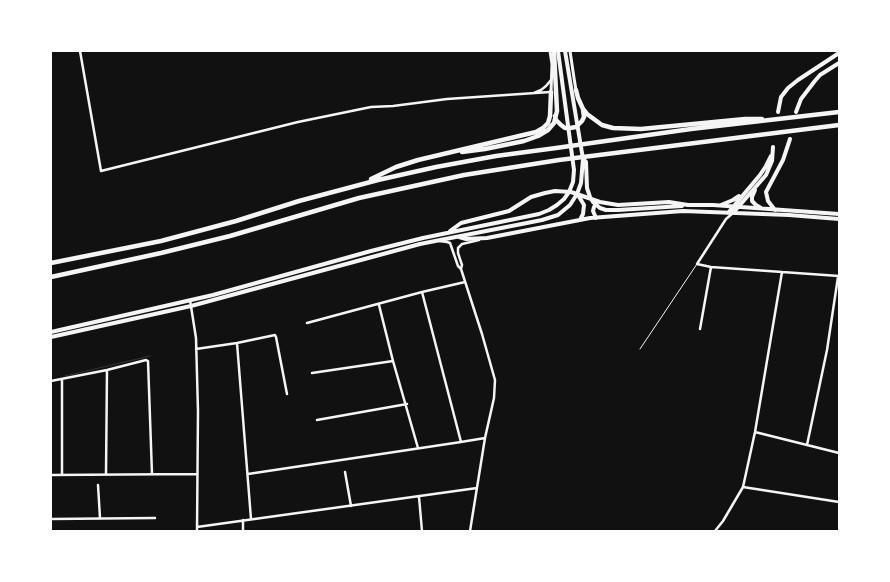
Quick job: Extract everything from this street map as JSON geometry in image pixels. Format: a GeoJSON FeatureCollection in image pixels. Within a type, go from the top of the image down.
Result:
{"type":"FeatureCollection","features":[{"type":"Feature","properties":{"kind":"highway"},"geometry":{"type":"LineString","coordinates":[[440,155],[524,141],[548,130],[554,123],[557,112],[554,51]]}},
{"type":"Feature","properties":{"kind":"highway"},"geometry":{"type":"LineString","coordinates":[[576,90],[583,109],[587,114],[602,125],[613,128],[641,129],[745,119],[770,120]]}},
{"type":"Feature","properties":{"kind":"highway"},"geometry":{"type":"LineString","coordinates":[[361,184],[396,167],[536,132],[548,123],[551,92]]}},
{"type":"Feature","properties":{"kind":"highway"},"geometry":{"type":"LineString","coordinates":[[551,103],[556,120],[565,128],[576,126],[582,121],[584,117],[583,109]]}},
{"type":"Feature","properties":{"kind":"highway"},"geometry":{"type":"LineString","coordinates":[[51,263],[161,241],[361,184],[436,167],[496,156],[691,129],[839,112]]}},
{"type":"Feature","properties":{"kind":"highway"},"geometry":{"type":"LineString","coordinates":[[51,277],[230,236],[359,198],[464,175],[559,160],[839,125]]}},
{"type":"Feature","properties":{"kind":"main road"},"geometry":{"type":"LineString","coordinates":[[51,332],[190,300],[372,251],[540,214],[549,210],[564,199],[569,192],[573,182],[574,170],[554,51]]}},
{"type":"Feature","properties":{"kind":"main road"},"geometry":{"type":"LineString","coordinates":[[51,337],[192,306],[434,241],[552,218],[558,215],[570,205],[581,183],[582,159],[565,51]]}},
{"type":"Feature","properties":{"kind":"main road"},"geometry":{"type":"LineString","coordinates":[[778,112],[781,97],[788,88],[839,53]]}},
{"type":"Feature","properties":{"kind":"main road"},"geometry":{"type":"LineString","coordinates":[[796,112],[801,99],[820,75],[839,63]]}},
{"type":"Feature","properties":{"kind":"main road"},"geometry":{"type":"LineString","coordinates":[[775,210],[768,201],[766,192],[783,160],[790,139]]}},
{"type":"Feature","properties":{"kind":"main road"},"geometry":{"type":"LineString","coordinates":[[730,213],[766,175],[770,168],[773,147]]}},
{"type":"Feature","properties":{"kind":"main road"},"geometry":{"type":"LineString","coordinates":[[736,207],[743,194],[760,175],[772,154]]}},
{"type":"Feature","properties":{"kind":"main road"},"geometry":{"type":"LineString","coordinates":[[582,159],[586,162],[587,188],[590,197],[600,208],[606,210],[637,210],[688,205]]}},
{"type":"Feature","properties":{"kind":"main road"},"geometry":{"type":"LineString","coordinates":[[756,187],[752,201],[756,206],[763,209]]}},
{"type":"Feature","properties":{"kind":"main road"},"geometry":{"type":"LineString","coordinates":[[447,233],[461,223],[509,211],[526,200],[545,193],[562,192],[571,192],[600,202],[618,204],[669,202],[688,205],[839,214]]}},
{"type":"Feature","properties":{"kind":"main road"},"geometry":{"type":"LineString","coordinates":[[719,206],[743,194]]}},
{"type":"Feature","properties":{"kind":"main road"},"geometry":{"type":"LineString","coordinates":[[578,195],[584,204],[580,220]]}},
{"type":"Feature","properties":{"kind":"main road"},"geometry":{"type":"LineString","coordinates":[[596,218],[593,211],[594,205],[600,202]]}},
{"type":"Feature","properties":{"kind":"main road"},"geometry":{"type":"LineString","coordinates":[[457,236],[466,239],[487,238],[580,220],[683,211],[839,219]]}},
{"type":"Feature","properties":{"kind":"street"},"geometry":{"type":"LineString","coordinates":[[80,51],[101,171],[273,128],[371,107],[447,99],[551,92],[554,51]]}},
{"type":"Feature","properties":{"kind":"street"},"geometry":{"type":"LineString","coordinates":[[570,51],[576,90]]}},
{"type":"Feature","properties":{"kind":"street"},"geometry":{"type":"LineString","coordinates":[[530,94],[541,90],[551,80]]}},
{"type":"Feature","properties":{"kind":"street"},"geometry":{"type":"LineString","coordinates":[[730,213],[697,264],[711,267],[838,276],[827,350],[807,445]]}},
{"type":"Feature","properties":{"kind":"street"},"geometry":{"type":"LineString","coordinates":[[461,269],[462,265],[458,253],[460,245],[487,238]]}},
{"type":"Feature","properties":{"kind":"street"},"geometry":{"type":"LineString","coordinates":[[434,241],[450,244],[458,266],[461,269],[495,380],[494,398],[485,438],[470,531]]}},
{"type":"Feature","properties":{"kind":"street"},"geometry":{"type":"LineString","coordinates":[[700,330],[711,267]]}},
{"type":"Feature","properties":{"kind":"street"},"geometry":{"type":"LineString","coordinates":[[715,531],[743,487],[755,432],[782,272]]}},
{"type":"Feature","properties":{"kind":"street"},"geometry":{"type":"LineString","coordinates":[[307,323],[465,282]]}},
{"type":"Feature","properties":{"kind":"street"},"geometry":{"type":"LineString","coordinates":[[422,292],[462,442]]}},
{"type":"Feature","properties":{"kind":"street"},"geometry":{"type":"LineString","coordinates":[[190,300],[196,338],[197,529],[243,520],[477,488]]}},
{"type":"Feature","properties":{"kind":"street"},"geometry":{"type":"LineString","coordinates":[[379,304],[418,448]]}},
{"type":"Feature","properties":{"kind":"street"},"geometry":{"type":"LineString","coordinates":[[196,349],[275,335],[287,394]]}},
{"type":"Feature","properties":{"kind":"street"},"geometry":{"type":"LineString","coordinates":[[238,343],[251,519]]}},
{"type":"Feature","properties":{"kind":"street"},"geometry":{"type":"LineString","coordinates":[[51,381],[146,360],[149,363],[152,474]]}},
{"type":"Feature","properties":{"kind":"street"},"geometry":{"type":"LineString","coordinates":[[312,373],[394,361]]}},
{"type":"Feature","properties":{"kind":"street"},"geometry":{"type":"LineString","coordinates":[[106,474],[107,370]]}},
{"type":"Feature","properties":{"kind":"street"},"geometry":{"type":"LineString","coordinates":[[62,379],[62,475]]}},
{"type":"Feature","properties":{"kind":"street"},"geometry":{"type":"LineString","coordinates":[[317,420],[407,404]]}},
{"type":"Feature","properties":{"kind":"street"},"geometry":{"type":"LineString","coordinates":[[755,432],[839,452]]}},
{"type":"Feature","properties":{"kind":"street"},"geometry":{"type":"LineString","coordinates":[[248,474],[485,438]]}},
{"type":"Feature","properties":{"kind":"street"},"geometry":{"type":"LineString","coordinates":[[344,472],[351,506]]}},
{"type":"Feature","properties":{"kind":"street"},"geometry":{"type":"LineString","coordinates":[[51,475],[197,474]]}},
{"type":"Feature","properties":{"kind":"street"},"geometry":{"type":"LineString","coordinates":[[98,484],[100,519]]}},
{"type":"Feature","properties":{"kind":"street"},"geometry":{"type":"LineString","coordinates":[[743,487],[839,502]]}},
{"type":"Feature","properties":{"kind":"street"},"geometry":{"type":"LineString","coordinates":[[419,496],[422,531]]}},
{"type":"Feature","properties":{"kind":"street"},"geometry":{"type":"LineString","coordinates":[[51,519],[155,518]]}},
{"type":"Feature","properties":{"kind":"street"},"geometry":{"type":"LineString","coordinates":[[243,520],[243,531]]}},
{"type":"Feature","properties":{"kind":"lane"},"geometry":{"type":"LineString","coordinates":[[640,349],[697,264]]}},
{"type":"Feature","properties":{"kind":"waterway"},"geometry":{"type":"LineString","coordinates":[[65,376],[150,356]]}}]}
